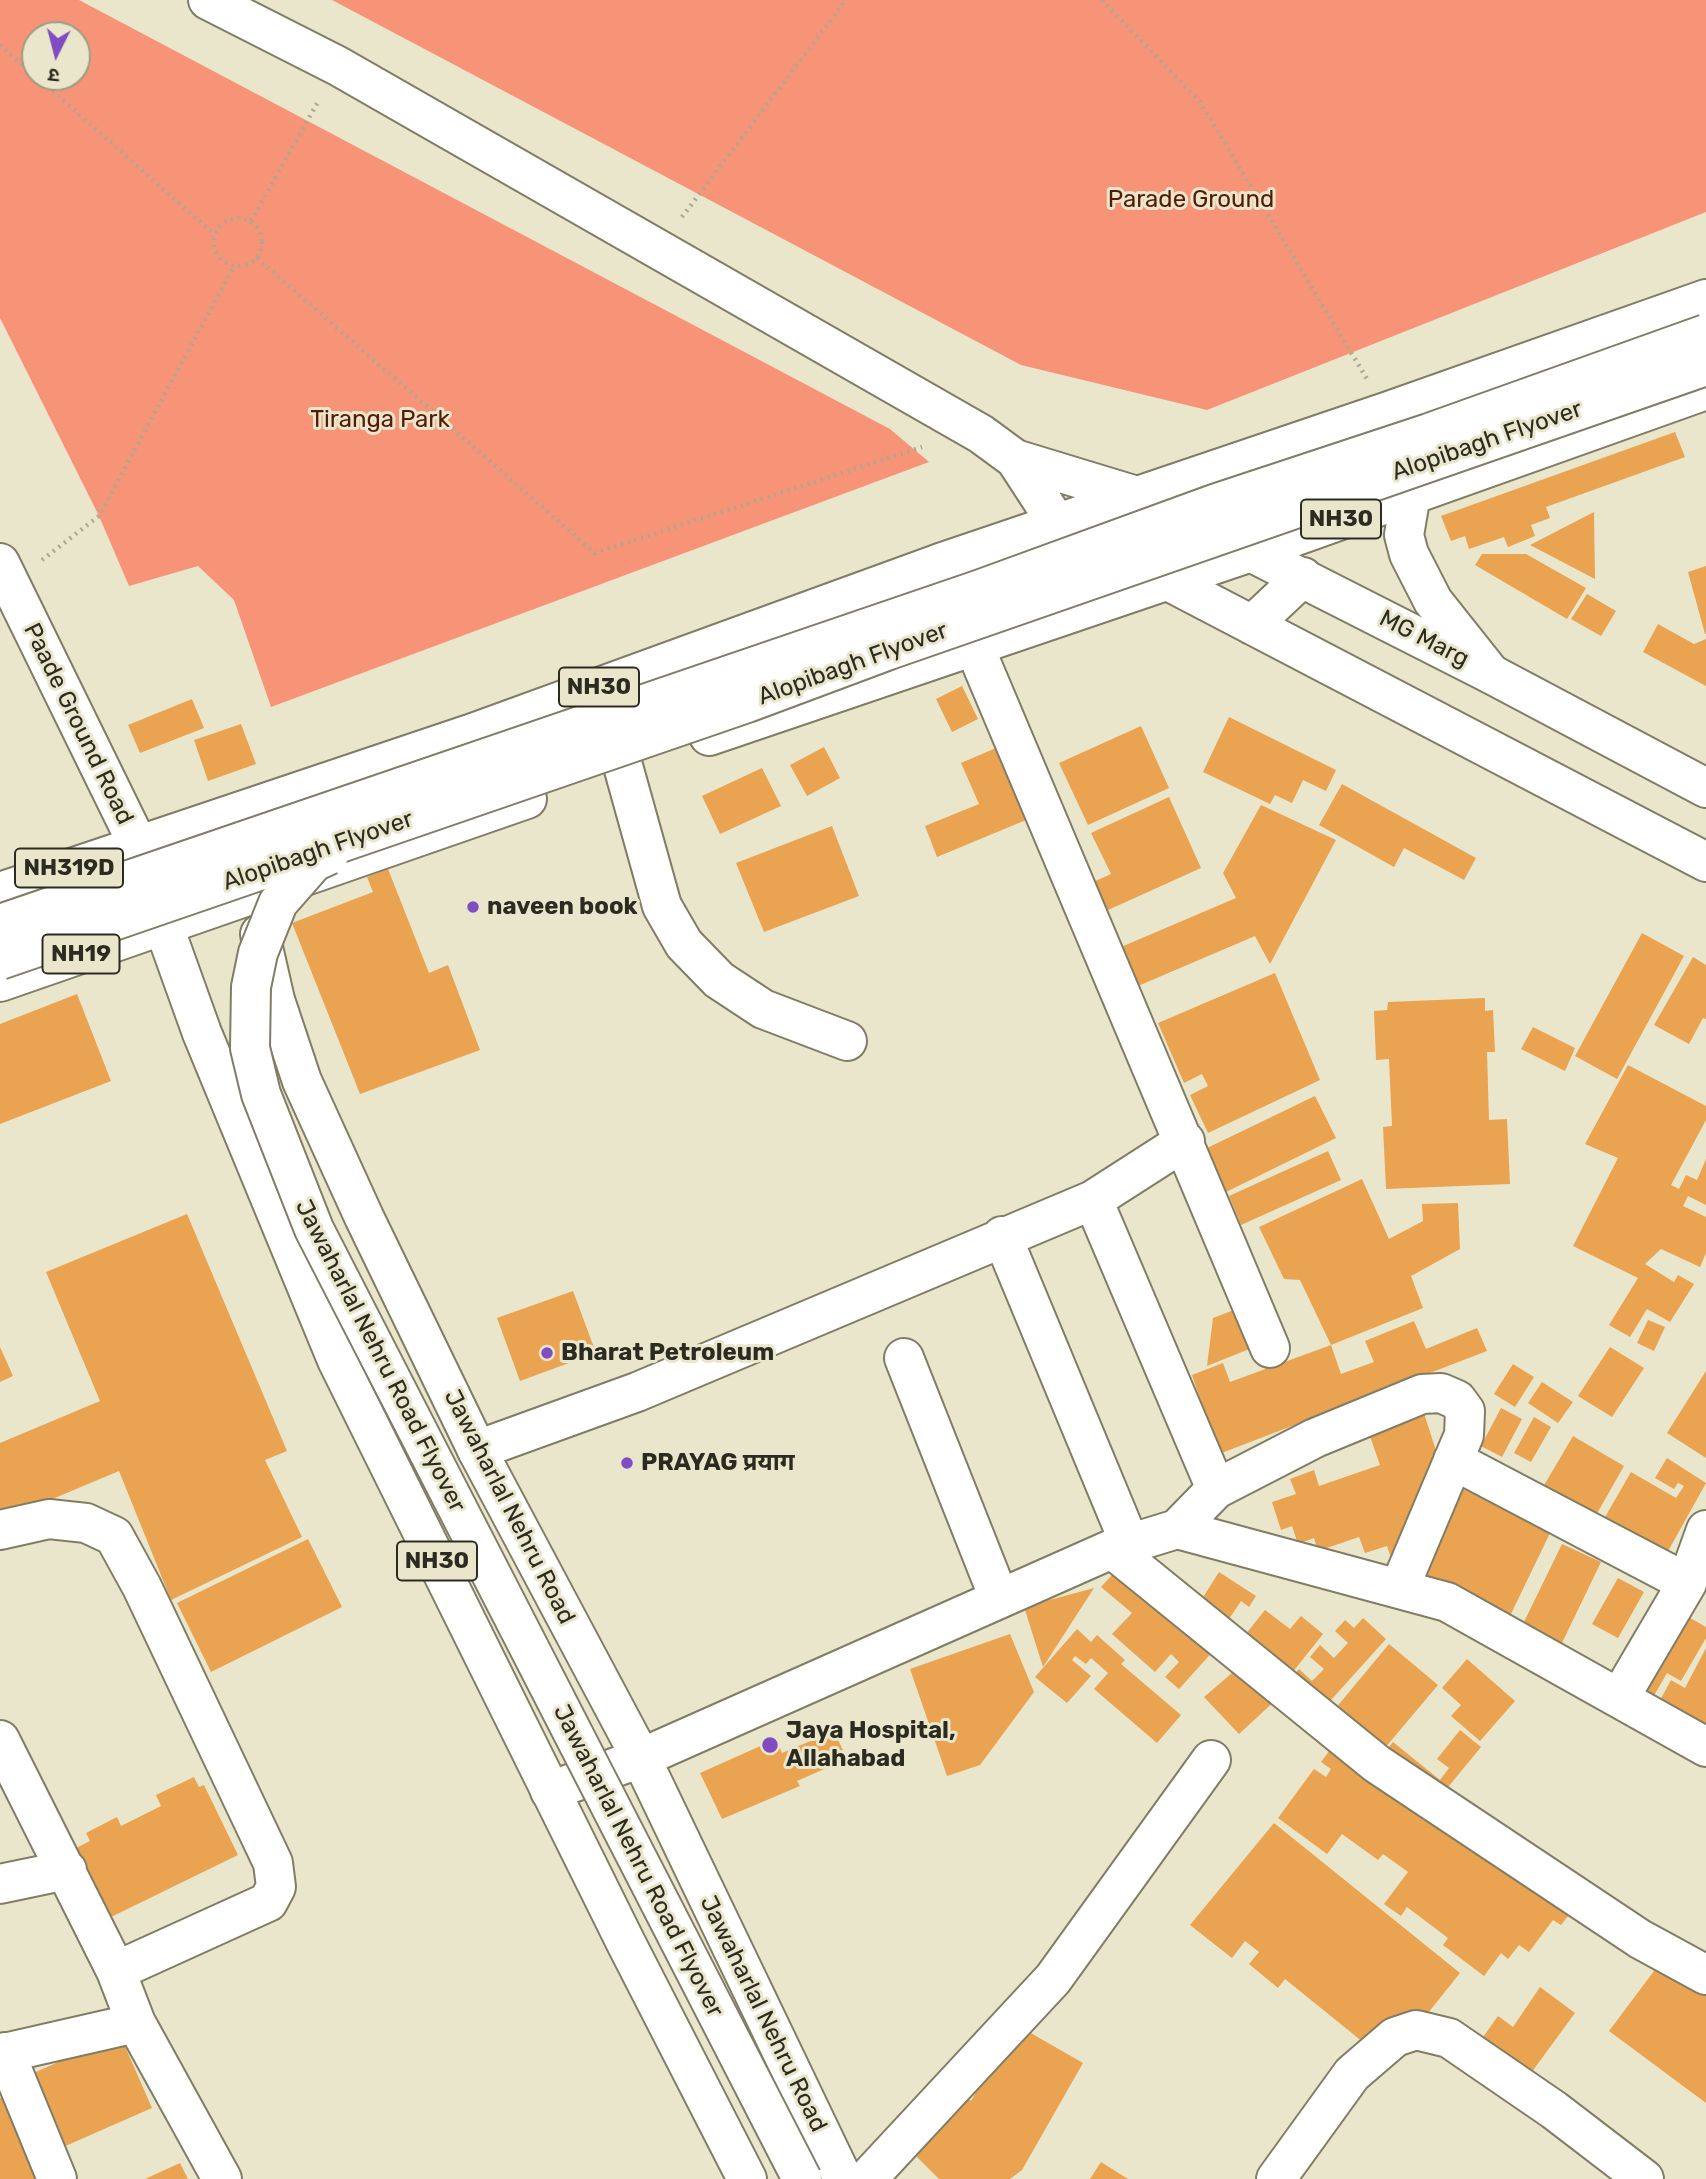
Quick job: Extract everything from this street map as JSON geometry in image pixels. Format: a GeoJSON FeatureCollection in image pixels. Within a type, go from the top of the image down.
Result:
{"type":"FeatureCollection","features":[{"type":"Feature","properties":{"kind":"main road"},"geometry":{"type":"LineString","coordinates":[[208,0],[338,66],[981,434],[1015,459],[1058,525],[1706,862]]}},
{"type":"Feature","properties":{"kind":"main road","name":"NH30"},"geometry":{"type":"LineString","coordinates":[[138,845],[470,734],[940,563],[1140,497],[1706,299]]}},
{"type":"Feature","properties":{"kind":"main road","name":"Alopibagh Flyover"},"geometry":{"type":"LineString","coordinates":[[0,924],[978,590],[1214,504],[1429,433],[1706,334]]}},
{"type":"Feature","properties":{"kind":"main road","name":"Alopibagh Flyover"},"geometry":{"type":"LineString","coordinates":[[0,960],[398,824],[1706,366]]}},
{"type":"Feature","properties":{"kind":"main road","name":"NH30"},"geometry":{"type":"LineString","coordinates":[[747,2179],[550,1791],[337,1360],[202,1033],[163,927],[1164,579],[1251,552],[1706,390]]}},
{"type":"Feature","properties":{"kind":"main road","name":"MG Marg"},"geometry":{"type":"LineString","coordinates":[[1015,459],[1140,497],[1303,577],[1706,788]]}},
{"type":"Feature","properties":{"kind":"main road"},"geometry":{"type":"LineString","coordinates":[[1412,494],[1404,535],[1409,554],[1433,601],[1491,674]]}},
{"type":"Feature","properties":{"kind":"main road","name":"Paade Ground Road"},"geometry":{"type":"LineString","coordinates":[[5,574],[138,845],[163,927]]}},
{"type":"Feature","properties":{"kind":"main road"},"geometry":{"type":"LineString","coordinates":[[1252,625],[1303,577]]}},
{"type":"Feature","properties":{"kind":"main road"},"geometry":{"type":"LineString","coordinates":[[974,646],[1270,1348]]}},
{"type":"Feature","properties":{"kind":"main road"},"geometry":{"type":"LineString","coordinates":[[622,766],[662,906],[684,944],[719,980],[763,1009],[847,1041]]}},
{"type":"Feature","properties":{"kind":"main road","name":"Jawaharlal Nehru Road"},"geometry":{"type":"LineString","coordinates":[[228,815],[252,895],[275,1000],[302,1081],[477,1450],[640,1758],[843,2179]]}},
{"type":"Feature","properties":{"kind":"main road","name":"Jawaharlal Nehru Road Flyover"},"geometry":{"type":"LineString","coordinates":[[398,824],[314,863],[278,903],[258,953],[251,987],[250,1048],[261,1094],[314,1229],[802,2179]]}},
{"type":"Feature","properties":{"kind":"main road","name":"NH319D"},"geometry":{"type":"LineString","coordinates":[[0,892],[138,845]]}},
{"type":"Feature","properties":{"kind":"main road","name":"NH19"},"geometry":{"type":"LineString","coordinates":[[0,982],[163,927]]}},
{"type":"Feature","properties":{"kind":"main road"},"geometry":{"type":"LineString","coordinates":[[477,1450],[637,1392],[1002,1236],[1093,1200],[1185,1142]]}},
{"type":"Feature","properties":{"kind":"main road"},"geometry":{"type":"LineString","coordinates":[[1093,1200],[1216,1489]]}},
{"type":"Feature","properties":{"kind":"main road"},"geometry":{"type":"LineString","coordinates":[[1002,1236],[1121,1546],[1377,1764],[1640,1939],[1706,1975]]}},
{"type":"Feature","properties":{"kind":"main road"},"geometry":{"type":"LineString","coordinates":[[904,1358],[999,1598]]}},
{"type":"Feature","properties":{"kind":"main road"},"geometry":{"type":"LineString","coordinates":[[550,1791],[640,1758],[1121,1546],[1177,1529],[1216,1489],[1315,1438],[1422,1394],[1441,1393],[1457,1400],[1465,1412],[1464,1435],[1399,1589]]}},
{"type":"Feature","properties":{"kind":"main road"},"geometry":{"type":"LineString","coordinates":[[1453,1460],[1687,1583]]}},
{"type":"Feature","properties":{"kind":"main road"},"geometry":{"type":"LineString","coordinates":[[0,1530],[49,1519],[86,1523],[114,1536],[142,1587],[273,1863],[276,1887],[268,1902],[116,1971]]}},
{"type":"Feature","properties":{"kind":"main road"},"geometry":{"type":"LineString","coordinates":[[1177,1529],[1447,1602],[1706,1747]]}},
{"type":"Feature","properties":{"kind":"main road"},"geometry":{"type":"LineString","coordinates":[[1620,1697],[1687,1583],[1706,1530]]}},
{"type":"Feature","properties":{"kind":"main road"},"geometry":{"type":"LineString","coordinates":[[0,1740],[116,1971],[136,2022],[222,2179]]}},
{"type":"Feature","properties":{"kind":"main road"},"geometry":{"type":"LineString","coordinates":[[867,2179],[1053,1979],[1211,1760]]}},
{"type":"Feature","properties":{"kind":"main road"},"geometry":{"type":"LineString","coordinates":[[0,1884],[67,1870]]}},
{"type":"Feature","properties":{"kind":"main road"},"geometry":{"type":"LineString","coordinates":[[57,2179],[3,2053],[136,2022]]}},
{"type":"Feature","properties":{"kind":"main road"},"geometry":{"type":"LineString","coordinates":[[1276,2179],[1352,2074],[1395,2037],[1416,2030],[1449,2038],[1554,2110],[1637,2177]]}},
{"type":"Feature","properties":{"kind":"path"},"geometry":{"type":"LineString","coordinates":[[657,250],[846,0]]}},
{"type":"Feature","properties":{"kind":"path"},"geometry":{"type":"LineString","coordinates":[[1102,0],[1200,102],[1386,412]]}},
{"type":"Feature","properties":{"kind":"path"},"geometry":{"type":"LineString","coordinates":[[0,45],[21,63]]}},
{"type":"Feature","properties":{"kind":"path"},"geometry":{"type":"LineString","coordinates":[[251,221],[338,66]]}},
{"type":"Feature","properties":{"kind":"path"},"geometry":{"type":"LineString","coordinates":[[53,91],[215,235]]}},
{"type":"Feature","properties":{"kind":"path"},"geometry":{"type":"LineString","coordinates":[[231,218],[251,221],[262,236],[263,244],[257,258],[250,263],[234,266],[219,258],[213,243],[224,222],[231,218]]}},
{"type":"Feature","properties":{"kind":"path"},"geometry":{"type":"LineString","coordinates":[[257,258],[595,553],[913,449],[981,434]]}},
{"type":"Feature","properties":{"kind":"path"},"geometry":{"type":"LineString","coordinates":[[5,574],[99,516],[234,266]]}},
{"type":"Feature","properties":{"kind":"green space","name":"Tiranga Park"},"geometry":{"type":"Polygon","coordinates":[[[0,0],[79,0],[890,429],[929,462],[271,707],[234,600],[198,566],[129,586],[99,516],[0,318],[0,0]]]}},
{"type":"Feature","properties":{"kind":"green space","name":"Parade Ground"},"geometry":{"type":"Polygon","coordinates":[[[332,0],[1706,0],[1706,212],[1207,410],[1021,365],[332,0]]]}},
{"type":"Feature","properties":{"kind":"building"},"geometry":{"type":"Polygon","coordinates":[[[1675,432],[1685,457],[1546,507],[1550,518],[1531,525],[1535,536],[1508,547],[1504,537],[1469,549],[1465,536],[1451,541],[1441,516],[1675,432]]]}},
{"type":"Feature","properties":{"kind":"building"},"geometry":{"type":"Polygon","coordinates":[[[1594,512],[1595,579],[1530,545],[1594,512]]]}},
{"type":"Feature","properties":{"kind":"building"},"geometry":{"type":"Polygon","coordinates":[[[1482,554],[1526,554],[1586,588],[1567,619],[1475,565],[1482,554]]]}},
{"type":"Feature","properties":{"kind":"building"},"geometry":{"type":"Polygon","coordinates":[[[1706,566],[1706,634],[1705,634],[1688,572],[1706,566]]]}},
{"type":"Feature","properties":{"kind":"building"},"geometry":{"type":"Polygon","coordinates":[[[1587,594],[1616,611],[1601,636],[1571,619],[1587,594]]]}},
{"type":"Feature","properties":{"kind":"building"},"geometry":{"type":"Polygon","coordinates":[[[1658,624],[1694,644],[1706,639],[1706,686],[1643,652],[1658,624]]]}},
{"type":"Feature","properties":{"kind":"building"},"geometry":{"type":"Polygon","coordinates":[[[962,686],[978,719],[952,732],[936,699],[962,686]]]}},
{"type":"Feature","properties":{"kind":"building"},"geometry":{"type":"Polygon","coordinates":[[[192,699],[204,728],[140,753],[128,725],[192,699]]]}},
{"type":"Feature","properties":{"kind":"building"},"geometry":{"type":"Polygon","coordinates":[[[1229,717],[1336,770],[1326,791],[1303,780],[1292,803],[1275,795],[1270,804],[1203,772],[1229,717]]]}},
{"type":"Feature","properties":{"kind":"building"},"geometry":{"type":"Polygon","coordinates":[[[241,724],[256,764],[208,781],[194,740],[241,724]]]}},
{"type":"Feature","properties":{"kind":"building"},"geometry":{"type":"Polygon","coordinates":[[[1141,726],[1169,788],[1088,825],[1059,763],[1141,726]]]}},
{"type":"Feature","properties":{"kind":"building"},"geometry":{"type":"Polygon","coordinates":[[[824,747],[840,778],[807,796],[790,765],[824,747]]]}},
{"type":"Feature","properties":{"kind":"building"},"geometry":{"type":"Polygon","coordinates":[[[996,748],[1026,820],[937,857],[925,826],[979,804],[961,763],[996,748]]]}},
{"type":"Feature","properties":{"kind":"building"},"geometry":{"type":"Polygon","coordinates":[[[762,768],[781,806],[720,834],[702,796],[762,768]]]}},
{"type":"Feature","properties":{"kind":"building"},"geometry":{"type":"Polygon","coordinates":[[[1342,784],[1476,858],[1464,880],[1404,848],[1394,867],[1319,825],[1342,784]]]}},
{"type":"Feature","properties":{"kind":"building"},"geometry":{"type":"Polygon","coordinates":[[[1169,797],[1201,868],[1097,915],[1084,886],[1111,874],[1091,833],[1169,797]]]}},
{"type":"Feature","properties":{"kind":"building"},"geometry":{"type":"Polygon","coordinates":[[[1261,805],[1336,840],[1270,964],[1255,936],[1138,986],[1121,947],[1236,898],[1223,873],[1261,805]]]}},
{"type":"Feature","properties":{"kind":"building"},"geometry":{"type":"Polygon","coordinates":[[[832,826],[859,896],[764,932],[736,863],[832,826]]]}},
{"type":"Feature","properties":{"kind":"building"},"geometry":{"type":"Polygon","coordinates":[[[388,869],[429,973],[448,965],[480,1050],[360,1094],[292,923],[373,892],[367,877],[388,869]]]}},
{"type":"Feature","properties":{"kind":"building"},"geometry":{"type":"Polygon","coordinates":[[[1642,933],[1684,956],[1617,1079],[1575,1056],[1642,933]]]}},
{"type":"Feature","properties":{"kind":"building"},"geometry":{"type":"Polygon","coordinates":[[[1693,957],[1706,965],[1706,1019],[1703,1018],[1689,1044],[1654,1025],[1693,957]]]}},
{"type":"Feature","properties":{"kind":"building"},"geometry":{"type":"Polygon","coordinates":[[[1275,973],[1320,1080],[1208,1133],[1190,1095],[1208,1086],[1202,1074],[1184,1083],[1158,1023],[1275,973]]]}},
{"type":"Feature","properties":{"kind":"building"},"geometry":{"type":"Polygon","coordinates":[[[77,994],[111,1081],[0,1124],[0,1024],[77,994]]]}},
{"type":"Feature","properties":{"kind":"building"},"geometry":{"type":"Polygon","coordinates":[[[1485,998],[1485,1011],[1493,1010],[1495,1052],[1487,1052],[1489,1120],[1507,1119],[1510,1184],[1386,1189],[1383,1127],[1392,1126],[1389,1059],[1376,1060],[1374,1011],[1387,1010],[1388,1002],[1485,998]]]}},
{"type":"Feature","properties":{"kind":"building"},"geometry":{"type":"Polygon","coordinates":[[[1533,1027],[1575,1048],[1565,1071],[1521,1049],[1533,1027]]]}},
{"type":"Feature","properties":{"kind":"building"},"geometry":{"type":"Polygon","coordinates":[[[1628,1065],[1706,1106],[1706,1120],[1671,1185],[1679,1189],[1686,1175],[1697,1180],[1706,1159],[1706,1205],[1688,1196],[1683,1206],[1706,1217],[1706,1253],[1700,1267],[1661,1249],[1645,1264],[1674,1282],[1678,1275],[1694,1284],[1670,1322],[1647,1309],[1630,1337],[1609,1325],[1638,1278],[1573,1246],[1618,1158],[1585,1144],[1628,1065]]]}},
{"type":"Feature","properties":{"kind":"building"},"geometry":{"type":"Polygon","coordinates":[[[1315,1096],[1336,1138],[1226,1192],[1205,1149],[1315,1096]]]}},
{"type":"Feature","properties":{"kind":"building"},"geometry":{"type":"Polygon","coordinates":[[[1328,1151],[1341,1180],[1241,1225],[1229,1196],[1328,1151]]]}},
{"type":"Feature","properties":{"kind":"building"},"geometry":{"type":"Polygon","coordinates":[[[1362,1179],[1389,1239],[1423,1221],[1422,1204],[1458,1203],[1460,1249],[1411,1276],[1423,1308],[1331,1345],[1300,1280],[1284,1279],[1259,1227],[1362,1179]]]}},
{"type":"Feature","properties":{"kind":"building"},"geometry":{"type":"Polygon","coordinates":[[[187,1214],[287,1451],[265,1460],[302,1537],[171,1600],[119,1471],[0,1521],[0,1443],[100,1401],[46,1272],[187,1214]]]}},
{"type":"Feature","properties":{"kind":"building"},"geometry":{"type":"Polygon","coordinates":[[[573,1291],[596,1353],[520,1381],[497,1318],[573,1291]]]}},
{"type":"Feature","properties":{"kind":"building"},"geometry":{"type":"Polygon","coordinates":[[[1247,1305],[1262,1344],[1207,1366],[1213,1318],[1247,1305]]]}},
{"type":"Feature","properties":{"kind":"building"},"geometry":{"type":"Polygon","coordinates":[[[1648,1320],[1665,1327],[1654,1351],[1637,1343],[1648,1320]]]}},
{"type":"Feature","properties":{"kind":"building"},"geometry":{"type":"Polygon","coordinates":[[[1414,1321],[1426,1349],[1477,1328],[1487,1351],[1219,1454],[1192,1375],[1223,1363],[1230,1382],[1331,1345],[1341,1374],[1374,1362],[1365,1341],[1414,1321]]]}},
{"type":"Feature","properties":{"kind":"building"},"geometry":{"type":"Polygon","coordinates":[[[0,1347],[13,1376],[0,1382],[0,1347]]]}},
{"type":"Feature","properties":{"kind":"building"},"geometry":{"type":"Polygon","coordinates":[[[1610,1347],[1644,1368],[1612,1417],[1578,1396],[1610,1347]]]}},
{"type":"Feature","properties":{"kind":"building"},"geometry":{"type":"Polygon","coordinates":[[[1513,1364],[1534,1377],[1515,1407],[1494,1394],[1513,1364]]]}},
{"type":"Feature","properties":{"kind":"building"},"geometry":{"type":"Polygon","coordinates":[[[1706,1371],[1706,1458],[1667,1433],[1706,1371]]]}},
{"type":"Feature","properties":{"kind":"building"},"geometry":{"type":"Polygon","coordinates":[[[1542,1382],[1573,1402],[1558,1423],[1528,1403],[1542,1382]]]}},
{"type":"Feature","properties":{"kind":"building"},"geometry":{"type":"Polygon","coordinates":[[[1421,1404],[1439,1460],[1412,1548],[1390,1555],[1387,1546],[1365,1553],[1359,1537],[1318,1551],[1314,1538],[1298,1544],[1292,1526],[1281,1530],[1272,1502],[1296,1494],[1290,1479],[1314,1470],[1319,1486],[1380,1465],[1365,1422],[1421,1404]]]}},
{"type":"Feature","properties":{"kind":"building"},"geometry":{"type":"Polygon","coordinates":[[[1501,1408],[1522,1419],[1502,1457],[1481,1446],[1501,1408]]]}},
{"type":"Feature","properties":{"kind":"building"},"geometry":{"type":"Polygon","coordinates":[[[1534,1417],[1551,1427],[1531,1462],[1514,1453],[1534,1417]]]}},
{"type":"Feature","properties":{"kind":"building"},"geometry":{"type":"Polygon","coordinates":[[[1573,1436],[1624,1466],[1595,1517],[1543,1487],[1573,1436]]]}},
{"type":"Feature","properties":{"kind":"building"},"geometry":{"type":"Polygon","coordinates":[[[1667,1458],[1706,1483],[1667,1553],[1597,1531],[1631,1472],[1676,1498],[1684,1486],[1678,1483],[1674,1489],[1655,1478],[1667,1458]]]}},
{"type":"Feature","properties":{"kind":"building"},"geometry":{"type":"Polygon","coordinates":[[[1463,1489],[1551,1531],[1510,1616],[1422,1573],[1463,1489]]]}},
{"type":"Feature","properties":{"kind":"building"},"geometry":{"type":"Polygon","coordinates":[[[308,1539],[342,1607],[211,1672],[177,1603],[308,1539]]]}},
{"type":"Feature","properties":{"kind":"building"},"geometry":{"type":"Polygon","coordinates":[[[1562,1544],[1601,1562],[1561,1645],[1522,1626],[1562,1544]]]}},
{"type":"Feature","properties":{"kind":"building"},"geometry":{"type":"Polygon","coordinates":[[[1122,1564],[1216,1648],[1179,1689],[1165,1677],[1179,1662],[1171,1654],[1155,1672],[1112,1634],[1132,1613],[1101,1587],[1122,1564]]]}},
{"type":"Feature","properties":{"kind":"building"},"geometry":{"type":"Polygon","coordinates":[[[1219,1572],[1256,1596],[1249,1607],[1241,1601],[1229,1619],[1240,1627],[1235,1635],[1195,1610],[1219,1572]]]}},
{"type":"Feature","properties":{"kind":"building"},"geometry":{"type":"Polygon","coordinates":[[[1618,1578],[1644,1592],[1618,1638],[1592,1624],[1618,1578]]]}},
{"type":"Feature","properties":{"kind":"building"},"geometry":{"type":"Polygon","coordinates":[[[1094,1588],[1043,1667],[1024,1607],[1094,1588]]]}},
{"type":"Feature","properties":{"kind":"building"},"geometry":{"type":"Polygon","coordinates":[[[1265,1610],[1290,1629],[1301,1616],[1323,1634],[1288,1678],[1241,1640],[1265,1610]]]}},
{"type":"Feature","properties":{"kind":"building"},"geometry":{"type":"Polygon","coordinates":[[[1678,1611],[1706,1627],[1706,1638],[1681,1681],[1667,1673],[1652,1699],[1633,1689],[1678,1611]]]}},
{"type":"Feature","properties":{"kind":"building"},"geometry":{"type":"Polygon","coordinates":[[[1363,1618],[1386,1639],[1322,1710],[1289,1680],[1299,1669],[1312,1681],[1324,1669],[1310,1657],[1320,1645],[1334,1658],[1348,1643],[1335,1631],[1345,1620],[1354,1628],[1363,1618]]]}},
{"type":"Feature","properties":{"kind":"building"},"geometry":{"type":"Polygon","coordinates":[[[1077,1629],[1091,1642],[1097,1635],[1125,1660],[1121,1664],[1181,1715],[1157,1743],[1094,1689],[1108,1673],[1091,1658],[1086,1664],[1075,1656],[1072,1660],[1091,1676],[1067,1703],[1035,1677],[1077,1629]]]}},
{"type":"Feature","properties":{"kind":"building"},"geometry":{"type":"Polygon","coordinates":[[[1010,1634],[1034,1692],[980,1765],[947,1776],[910,1669],[1010,1634]]]}},
{"type":"Feature","properties":{"kind":"building"},"geometry":{"type":"Polygon","coordinates":[[[1389,1644],[1438,1685],[1379,1755],[1330,1715],[1389,1644]]]}},
{"type":"Feature","properties":{"kind":"building"},"geometry":{"type":"Polygon","coordinates":[[[1706,1648],[1706,1729],[1658,1704],[1671,1680],[1685,1688],[1706,1648]]]}},
{"type":"Feature","properties":{"kind":"building"},"geometry":{"type":"Polygon","coordinates":[[[1217,1657],[1278,1698],[1239,1734],[1204,1697],[1232,1673],[1217,1657]]]}},
{"type":"Feature","properties":{"kind":"building"},"geometry":{"type":"Polygon","coordinates":[[[1467,1659],[1515,1701],[1480,1741],[1451,1716],[1461,1705],[1442,1688],[1467,1659]]]}},
{"type":"Feature","properties":{"kind":"building"},"geometry":{"type":"Polygon","coordinates":[[[1460,1730],[1481,1747],[1435,1803],[1380,1758],[1393,1742],[1440,1780],[1449,1768],[1437,1759],[1460,1730]]]}},
{"type":"Feature","properties":{"kind":"building"},"geometry":{"type":"Polygon","coordinates":[[[834,1731],[847,1759],[797,1781],[800,1786],[722,1819],[700,1773],[776,1739],[782,1753],[834,1731]]]}},
{"type":"Feature","properties":{"kind":"building"},"geometry":{"type":"Polygon","coordinates":[[[1338,1739],[1572,1911],[1561,1925],[1553,1920],[1529,1952],[1519,1945],[1508,1959],[1501,1953],[1484,1976],[1443,1945],[1448,1938],[1407,1907],[1401,1916],[1384,1904],[1408,1872],[1383,1854],[1378,1860],[1342,1834],[1327,1854],[1278,1818],[1314,1769],[1326,1777],[1331,1769],[1321,1762],[1338,1739]]]}},
{"type":"Feature","properties":{"kind":"building"},"geometry":{"type":"Polygon","coordinates":[[[194,1777],[199,1787],[204,1785],[238,1855],[109,1918],[74,1849],[90,1841],[86,1833],[117,1817],[121,1826],[161,1806],[156,1795],[194,1777]]]}},
{"type":"Feature","properties":{"kind":"building"},"geometry":{"type":"Polygon","coordinates":[[[1274,1823],[1460,1973],[1416,2028],[1374,2051],[1285,1979],[1278,1988],[1249,1964],[1259,1952],[1245,1941],[1232,1958],[1190,1925],[1274,1823]]]}},
{"type":"Feature","properties":{"kind":"building"},"geometry":{"type":"Polygon","coordinates":[[[1666,1955],[1706,1984],[1706,2103],[1609,2031],[1666,1955]]]}},
{"type":"Feature","properties":{"kind":"building"},"geometry":{"type":"Polygon","coordinates":[[[1540,1987],[1575,2013],[1523,2084],[1481,2040],[1498,2016],[1513,2027],[1540,1987]]]}},
{"type":"Feature","properties":{"kind":"building"},"geometry":{"type":"Polygon","coordinates":[[[1015,2024],[1083,2063],[1022,2170],[1010,2179],[939,2179],[915,2155],[962,2094],[971,2101],[1015,2024]]]}},
{"type":"Feature","properties":{"kind":"building"},"geometry":{"type":"Polygon","coordinates":[[[120,2035],[152,2108],[54,2151],[22,2078],[120,2035]]]}},
{"type":"Feature","properties":{"kind":"building"},"geometry":{"type":"Polygon","coordinates":[[[19,2092],[47,2179],[0,2179],[0,2098],[19,2092]]]}},
{"type":"Feature","properties":{"kind":"building"},"geometry":{"type":"Polygon","coordinates":[[[1101,2162],[1128,2179],[1090,2179],[1101,2162]]]}},
{"type":"Feature","properties":{"kind":"building"},"geometry":{"type":"Polygon","coordinates":[[[180,2163],[188,2179],[145,2179],[180,2163]]]}},
{"type":"Feature","properties":{"kind":"place","name":"naveen book"},"geometry":{"type":"Point","coordinates":[473,907]}},
{"type":"Feature","properties":{"kind":"place","name":"Bharat Petroleum"},"geometry":{"type":"Point","coordinates":[547,1353]}},
{"type":"Feature","properties":{"kind":"place","name":"PRAYAG प्रयाग"},"geometry":{"type":"Point","coordinates":[627,1463]}},
{"type":"Feature","properties":{"kind":"place","name":"Jaya Hospital, Allahabad"},"geometry":{"type":"Point","coordinates":[770,1745]}}]}
